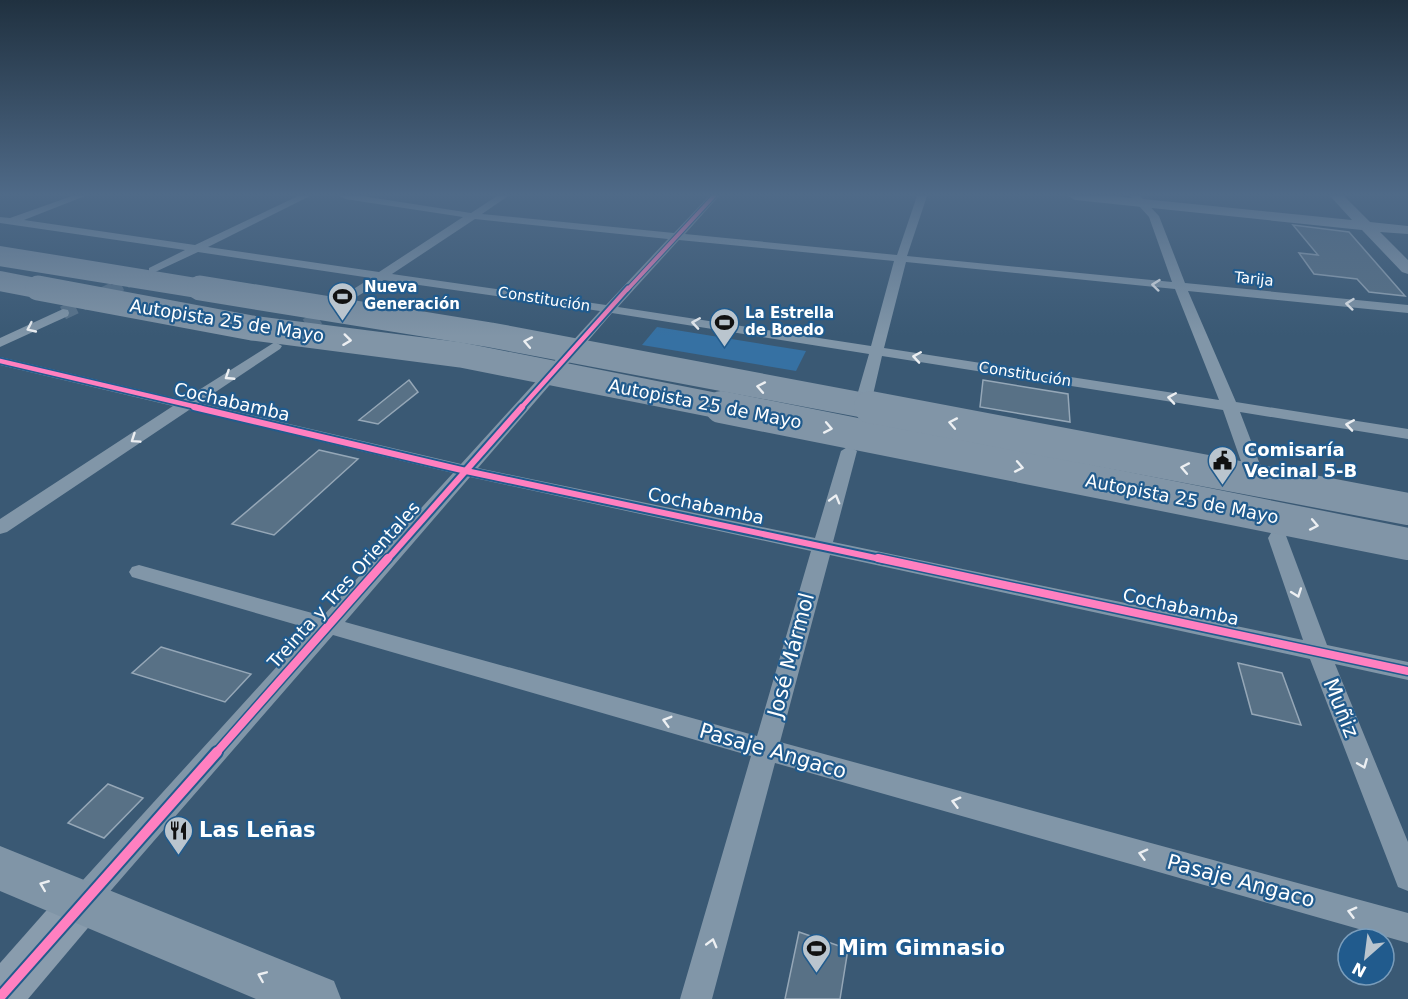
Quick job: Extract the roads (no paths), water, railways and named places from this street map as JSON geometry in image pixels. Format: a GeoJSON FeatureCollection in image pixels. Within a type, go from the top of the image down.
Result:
{"type":"FeatureCollection","features":[{"type":"Feature","properties":{"kind":"highway"},"geometry":{"type":"LineString","coordinates":[[0,244],[217,281],[416,323]]}},
{"type":"Feature","properties":{"kind":"highway","name":"Autopista 25 de Mayo"},"geometry":{"type":"LineString","coordinates":[[0,256],[416,323],[1408,509]]}},
{"type":"Feature","properties":{"kind":"highway","name":"Autopista 25 de Mayo"},"geometry":{"type":"LineString","coordinates":[[0,282],[252,328],[461,355],[1408,544]]}},
{"type":"Feature","properties":{"kind":"highway"},"geometry":{"type":"LineString","coordinates":[[0,297],[197,329],[252,328]]}},
{"type":"Feature","properties":{"kind":"main road"},"geometry":{"type":"LineString","coordinates":[[1384,243],[1408,269]]}},
{"type":"Feature","properties":{"kind":"main road"},"geometry":{"type":"LineString","coordinates":[[0,868],[316,999]]}},
{"type":"Feature","properties":{"kind":"main road","name":"Treinta y Tres Orientales"},"geometry":{"type":"LineString","coordinates":[[0,998],[83,901]]}},
{"type":"Feature","properties":{"kind":"street","name":"Constitución"},"geometry":{"type":"LineString","coordinates":[[160,243],[609,309],[1408,434]]}},
{"type":"Feature","properties":{"kind":"street"},"geometry":{"type":"LineString","coordinates":[[153,270],[212,243]]}},
{"type":"Feature","properties":{"kind":"street"},"geometry":{"type":"LineString","coordinates":[[340,303],[432,243]]}},
{"type":"Feature","properties":{"kind":"street","name":"Treinta y Tres Orientales"},"geometry":{"type":"LineString","coordinates":[[83,901],[668,243]]}},
{"type":"Feature","properties":{"kind":"street","name":"Tarija"},"geometry":{"type":"LineString","coordinates":[[743,243],[1408,309]]}},
{"type":"Feature","properties":{"kind":"street"},"geometry":{"type":"LineString","coordinates":[[864,399],[907,243]]}},
{"type":"Feature","properties":{"kind":"street"},"geometry":{"type":"LineString","coordinates":[[1164,243],[1252,467]]}},
{"type":"Feature","properties":{"kind":"street"},"geometry":{"type":"LineString","coordinates":[[0,343],[63,313]]}},
{"type":"Feature","properties":{"kind":"street"},"geometry":{"type":"LineString","coordinates":[[0,528],[275,346]]}},
{"type":"Feature","properties":{"kind":"street","name":"Cochabamba"},"geometry":{"type":"LineString","coordinates":[[0,361],[466,471],[1408,671]]}},
{"type":"Feature","properties":{"kind":"street","name":"José Mármol"},"geometry":{"type":"LineString","coordinates":[[696,999],[849,451]]}},
{"type":"Feature","properties":{"kind":"street","name":"Muñiz"},"geometry":{"type":"LineString","coordinates":[[1278,538],[1318,651],[1408,876]]}},
{"type":"Feature","properties":{"kind":"street","name":"Pasaje Angaco"},"geometry":{"type":"LineString","coordinates":[[139,572],[1408,928]]}},
{"type":"Feature","properties":{"kind":"tunnel"},"geometry":{"type":"LineString","coordinates":[[113,290],[144,275]]}},
{"type":"Feature","properties":{"kind":"tunnel"},"geometry":{"type":"LineString","coordinates":[[63,313],[116,288]]}},
{"type":"Feature","properties":{"kind":"tunnel"},"geometry":{"type":"LineString","coordinates":[[289,337],[336,306]]}},
{"type":"Feature","properties":{"kind":"place","name":"Nueva Generación"},"geometry":{"type":"Point","coordinates":[343,322]}},
{"type":"Feature","properties":{"kind":"place","name":"La Estrella de Boedo"},"geometry":{"type":"Point","coordinates":[724,348]}},
{"type":"Feature","properties":{"kind":"place","name":"Comisaría Vecinal 5-B"},"geometry":{"type":"Point","coordinates":[1223,486]}},
{"type":"Feature","properties":{"kind":"place","name":"Las Leñas"},"geometry":{"type":"Point","coordinates":[178,856]}},
{"type":"Feature","properties":{"kind":"place","name":"Mim Gimnasio"},"geometry":{"type":"Point","coordinates":[817,974]}}]}
